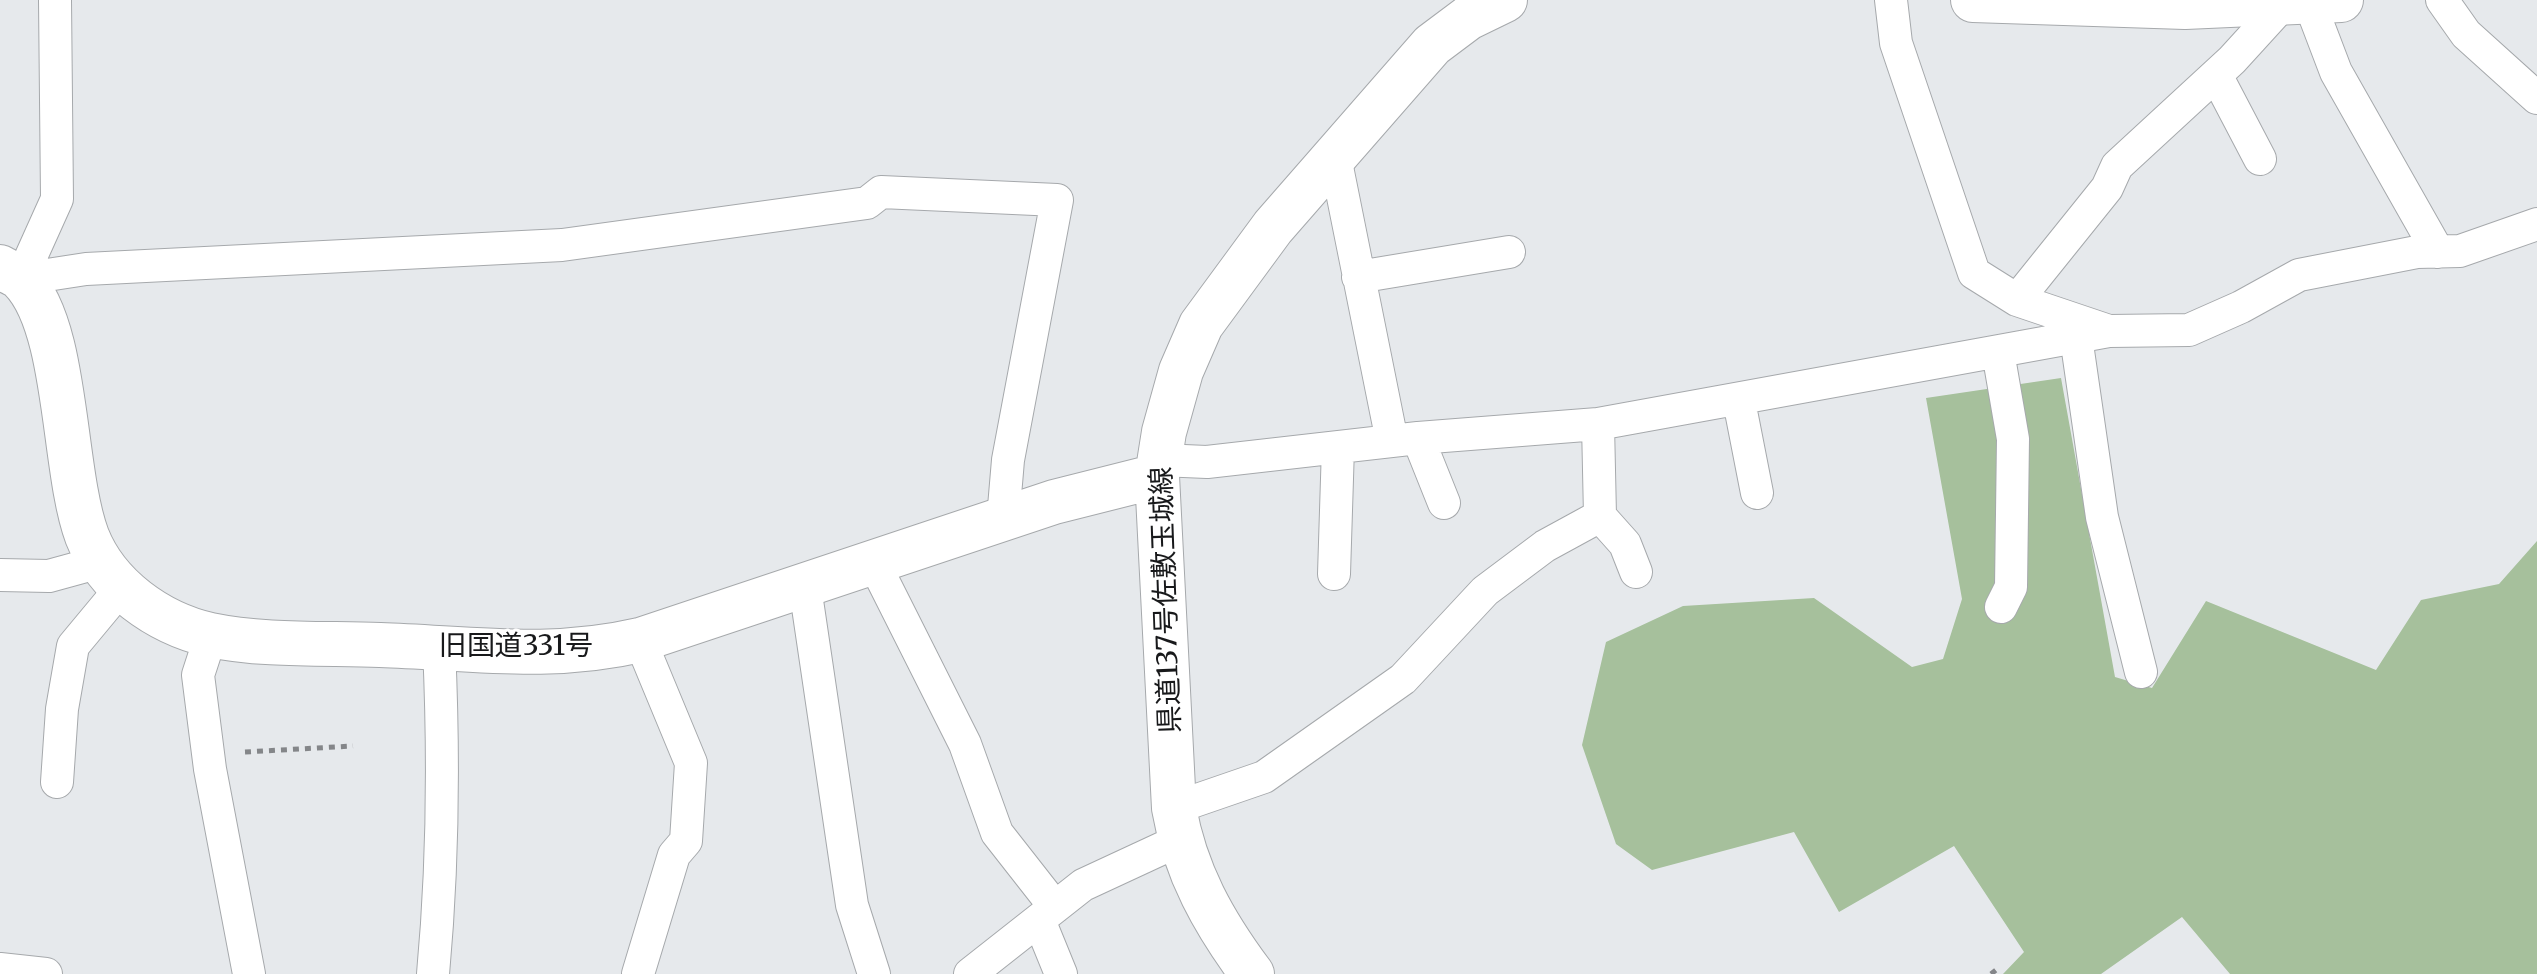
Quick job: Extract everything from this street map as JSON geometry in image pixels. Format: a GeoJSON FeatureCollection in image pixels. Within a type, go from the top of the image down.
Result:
{"type":"FeatureCollection","features":[{"type":"Feature","properties":{"kind":"street"},"geometry":{"type":"LineString","coordinates":[[10,273],[57,199],[55,0]]}},
{"type":"Feature","properties":{"kind":"street","name":"県道137号佐敷玉城線"},"geometry":{"type":"LineString","coordinates":[[1252,974],[1221,933],[1192,875],[1177,824],[1159,468],[1181,371],[1201,325],[1273,227],[1432,45],[1468,18],[1505,0]]}},
{"type":"Feature","properties":{"kind":"street"},"geometry":{"type":"LineString","coordinates":[[1891,0],[1896,43],[1974,273],[2017,300],[2109,331]]}},
{"type":"Feature","properties":{"kind":"street"},"geometry":{"type":"LineString","coordinates":[[1973,0],[2185,7],[2311,1]]}},
{"type":"Feature","properties":{"kind":"street"},"geometry":{"type":"LineString","coordinates":[[2442,0],[2466,34],[2537,98]]}},
{"type":"Feature","properties":{"kind":"street"},"geometry":{"type":"LineString","coordinates":[[2017,300],[2107,188],[2117,166],[2216,75],[2311,1]]}},
{"type":"Feature","properties":{"kind":"street"},"geometry":{"type":"LineString","coordinates":[[2311,1],[2336,72],[2438,252]]}},
{"type":"Feature","properties":{"kind":"street"},"geometry":{"type":"LineString","coordinates":[[2216,75],[2260,159]]}},
{"type":"Feature","properties":{"kind":"street"},"geometry":{"type":"LineString","coordinates":[[1335,157],[1358,277],[1405,439],[1444,503]]}},
{"type":"Feature","properties":{"kind":"street"},"geometry":{"type":"LineString","coordinates":[[10,273],[562,245],[867,203],[881,192],[1057,200],[1008,460],[1003,519]]}},
{"type":"Feature","properties":{"kind":"street"},"geometry":{"type":"LineString","coordinates":[[1159,468],[1405,439],[1598,424],[1739,401],[2109,331],[2189,330],[2241,307],[2299,275],[2417,252],[2460,251],[2537,224]]}},
{"type":"Feature","properties":{"kind":"street"},"geometry":{"type":"LineString","coordinates":[[1358,277],[1509,252]]}},
{"type":"Feature","properties":{"kind":"street"},"geometry":{"type":"LineString","coordinates":[[10,273],[53,341],[63,422],[87,534],[111,575]]}},
{"type":"Feature","properties":{"kind":"street"},"geometry":{"type":"LineString","coordinates":[[2076,337],[2102,517],[2141,672]]}},
{"type":"Feature","properties":{"kind":"street"},"geometry":{"type":"LineString","coordinates":[[1998,352],[2013,439],[2011,587],[2001,607]]}},
{"type":"Feature","properties":{"kind":"street"},"geometry":{"type":"LineString","coordinates":[[1739,401],[1757,493]]}},
{"type":"Feature","properties":{"kind":"street"},"geometry":{"type":"LineString","coordinates":[[1598,424],[1600,516],[1625,544],[1636,572]]}},
{"type":"Feature","properties":{"kind":"street"},"geometry":{"type":"LineString","coordinates":[[1334,574],[1338,447]]}},
{"type":"Feature","properties":{"kind":"street","name":"旧国道331号"},"geometry":{"type":"LineString","coordinates":[[111,575],[143,607],[211,635],[591,651],[640,640],[805,587],[1159,468]]}},
{"type":"Feature","properties":{"kind":"street"},"geometry":{"type":"LineString","coordinates":[[970,974],[1083,885],[1177,824],[1264,777],[1403,679],[1485,591],[1545,546],[1600,516]]}},
{"type":"Feature","properties":{"kind":"street"},"geometry":{"type":"LineString","coordinates":[[874,563],[965,744],[997,833],[1047,913],[1061,974]]}},
{"type":"Feature","properties":{"kind":"street"},"geometry":{"type":"LineString","coordinates":[[0,575],[111,575]]}},
{"type":"Feature","properties":{"kind":"street"},"geometry":{"type":"LineString","coordinates":[[57,782],[62,709],[73,646],[111,575]]}},
{"type":"Feature","properties":{"kind":"street"},"geometry":{"type":"LineString","coordinates":[[805,587],[829,769],[852,905],[874,974]]}},
{"type":"Feature","properties":{"kind":"street"},"geometry":{"type":"LineString","coordinates":[[211,635],[198,675],[208,754],[249,974]]}},
{"type":"Feature","properties":{"kind":"street"},"geometry":{"type":"LineString","coordinates":[[638,974],[674,855],[686,841],[691,763],[640,640]]}},
{"type":"Feature","properties":{"kind":"street"},"geometry":{"type":"LineString","coordinates":[[433,974],[438,921],[442,739],[439,647]]}},
{"type":"Feature","properties":{"kind":"street"},"geometry":{"type":"LineString","coordinates":[[0,969],[46,974]]}},
{"type":"Feature","properties":{"kind":"path"},"geometry":{"type":"LineString","coordinates":[[208,754],[353,746]]}},
{"type":"Feature","properties":{"kind":"green space"},"geometry":{"type":"Polygon","coordinates":[[[2061,378],[2115,677],[2152,688],[2206,601],[2376,670],[2421,600],[2499,584],[2537,541],[2537,974],[2230,974],[2182,917],[2101,974],[2003,974],[2024,952],[1954,846],[1839,912],[1794,832],[1652,870],[1616,844],[1582,745],[1606,642],[1683,606],[1814,598],[1912,667],[1943,659],[1962,599],[1926,398],[2061,378]]]}}]}
